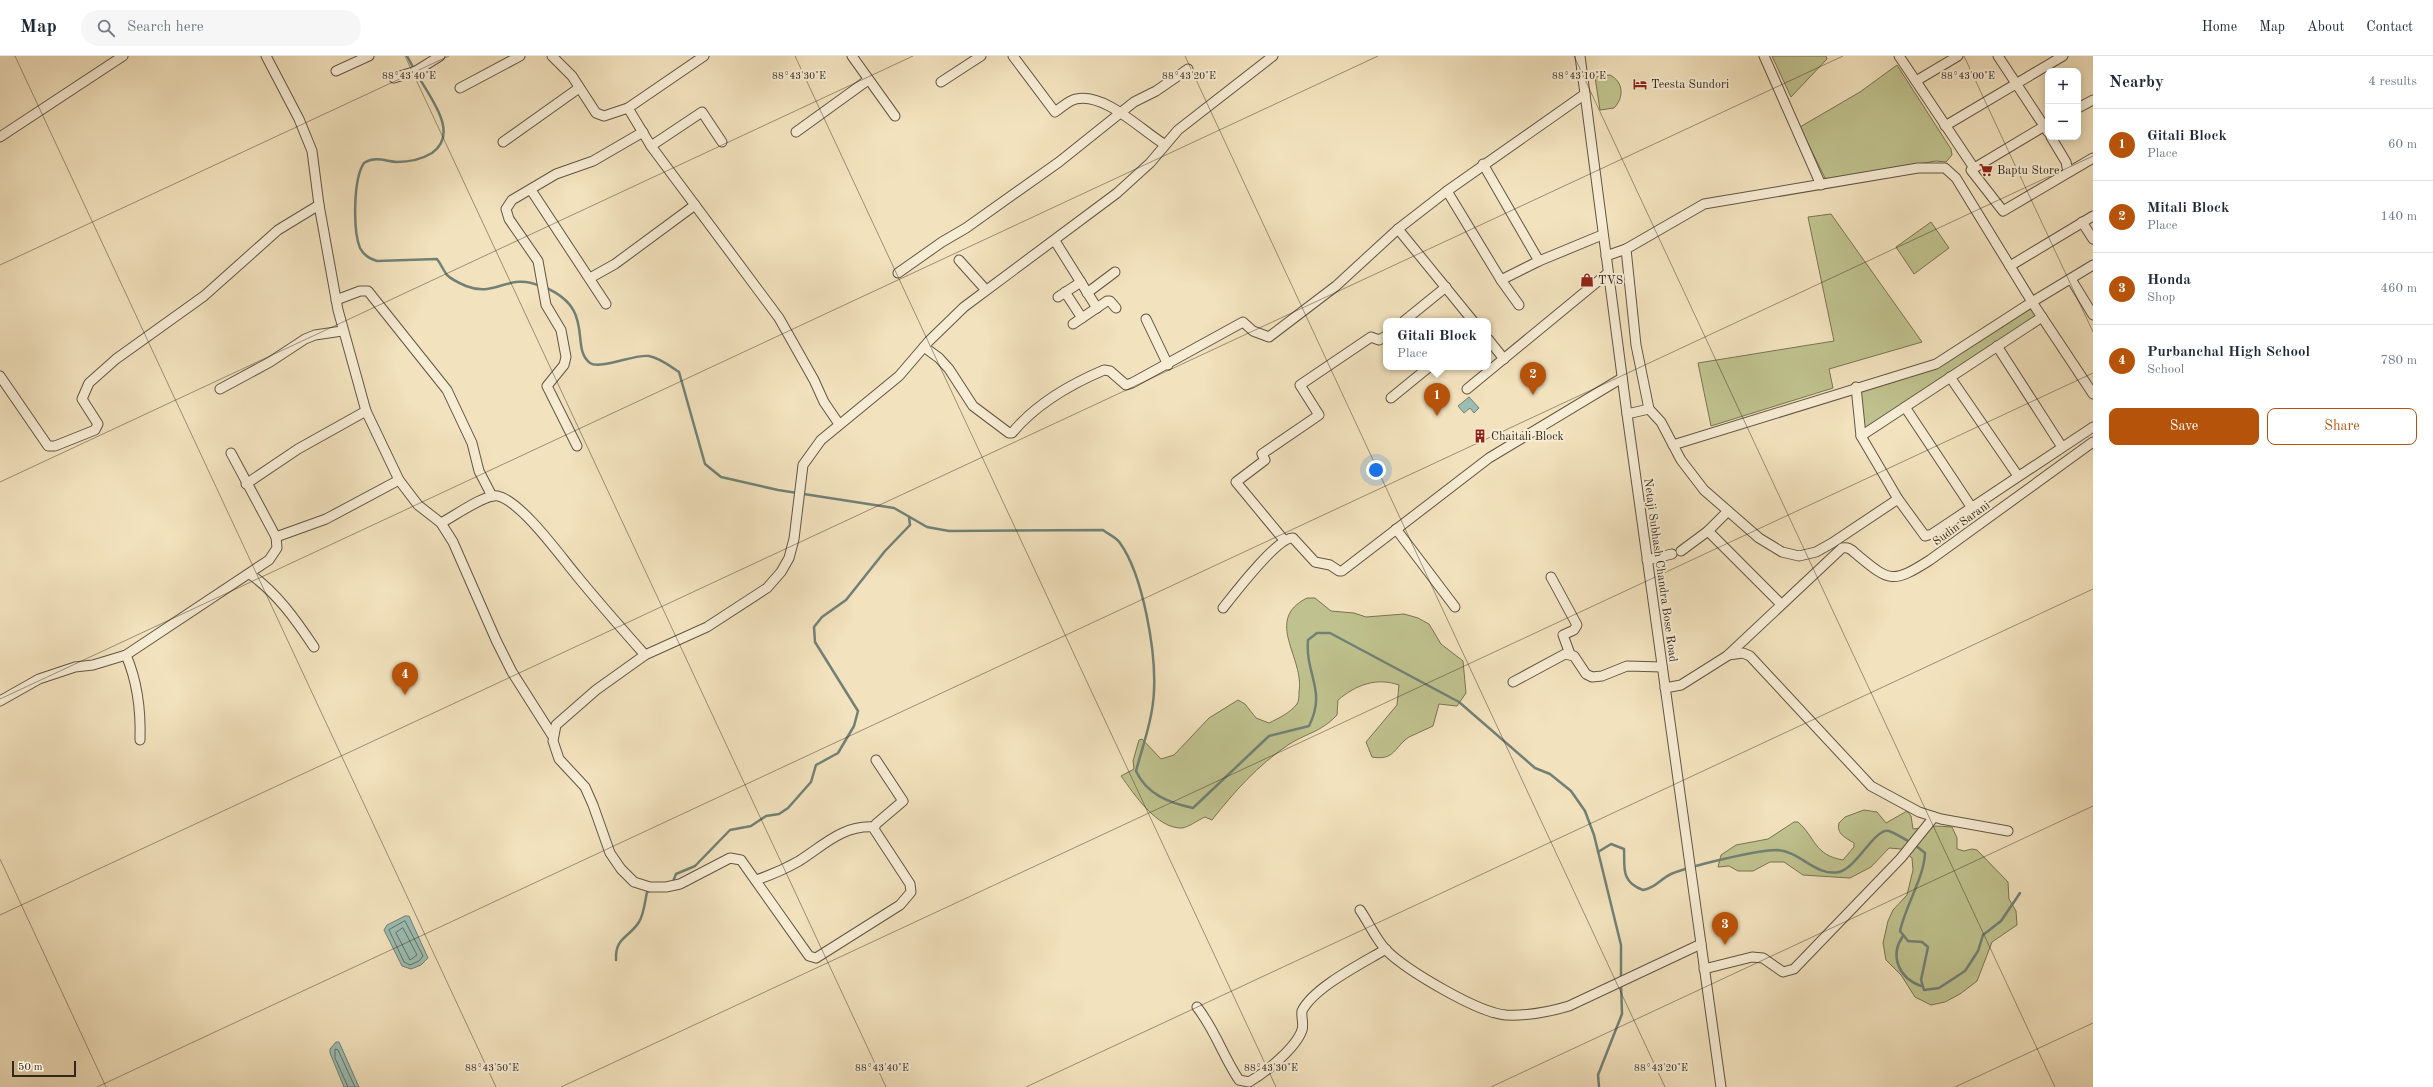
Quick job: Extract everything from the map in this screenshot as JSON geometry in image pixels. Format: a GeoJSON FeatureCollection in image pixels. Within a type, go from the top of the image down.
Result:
{"type":"FeatureCollection","features":[{"type":"Feature","properties":{"kind":"street"},"geometry":{"type":"LineString","coordinates":[[0,137],[123,56]]}},
{"type":"Feature","properties":{"kind":"street"},"geometry":{"type":"LineString","coordinates":[[266,56],[299,119],[312,151],[319,205],[342,331],[366,411],[399,480],[418,505],[441,523],[455,546],[496,640],[512,672],[552,735],[553,745],[559,759],[582,784],[588,793],[610,853],[617,864],[627,875],[639,884],[666,887],[680,884],[730,858],[742,860],[809,956],[816,958],[900,905],[911,892],[910,884],[876,835],[874,827]]}},
{"type":"Feature","properties":{"kind":"street"},"geometry":{"type":"LineString","coordinates":[[336,71],[369,56]]}},
{"type":"Feature","properties":{"kind":"street"},"geometry":{"type":"LineString","coordinates":[[394,78],[413,72],[440,56]]}},
{"type":"Feature","properties":{"kind":"street"},"geometry":{"type":"LineString","coordinates":[[460,88],[520,56]]}},
{"type":"Feature","properties":{"kind":"street"},"geometry":{"type":"LineString","coordinates":[[552,56],[567,71],[599,115],[610,116],[628,108],[704,56]]}},
{"type":"Feature","properties":{"kind":"street"},"geometry":{"type":"LineString","coordinates":[[852,56],[895,116]]}},
{"type":"Feature","properties":{"kind":"street"},"geometry":{"type":"LineString","coordinates":[[941,82],[981,56]]}},
{"type":"Feature","properties":{"kind":"street"},"geometry":{"type":"LineString","coordinates":[[1013,56],[1055,112],[1075,99],[1085,98],[1099,101],[1120,112],[1164,144]]}},
{"type":"Feature","properties":{"kind":"street"},"geometry":{"type":"LineString","coordinates":[[552,735],[556,725],[575,707],[645,655],[707,627],[754,598],[778,577],[791,552],[800,501],[802,469],[812,452],[839,424],[899,376],[945,325],[985,289],[1055,241],[1117,193],[1150,164],[1164,144],[1199,112],[1273,56]]}},
{"type":"Feature","properties":{"kind":"street","name":"Netaji Subhash Chandra Bose Road"},"geometry":{"type":"LineString","coordinates":[[1580,56],[1602,235],[1721,1087]]}},
{"type":"Feature","properties":{"kind":"street"},"geometry":{"type":"LineString","coordinates":[[1764,56],[1821,185]]}},
{"type":"Feature","properties":{"kind":"street"},"geometry":{"type":"LineString","coordinates":[[1900,56],[1973,169],[2003,211],[2093,158]]}},
{"type":"Feature","properties":{"kind":"street"},"geometry":{"type":"LineString","coordinates":[[1916,81],[1958,56]]}},
{"type":"Feature","properties":{"kind":"street"},"geometry":{"type":"LineString","coordinates":[[1998,56],[2015,84],[2045,124]]}},
{"type":"Feature","properties":{"kind":"street"},"geometry":{"type":"LineString","coordinates":[[1945,126],[2063,56]]}},
{"type":"Feature","properties":{"kind":"street"},"geometry":{"type":"LineString","coordinates":[[898,273],[932,248],[966,228],[1064,158],[1120,112],[1188,69]]}},
{"type":"Feature","properties":{"kind":"street"},"geometry":{"type":"LineString","coordinates":[[796,132],[868,80]]}},
{"type":"Feature","properties":{"kind":"street"},"geometry":{"type":"LineString","coordinates":[[503,142],[579,88]]}},
{"type":"Feature","properties":{"kind":"street"},"geometry":{"type":"LineString","coordinates":[[924,347],[939,358],[949,369],[973,406],[1009,433],[1012,433],[1032,412],[1054,397],[1104,370],[1110,371],[1126,385],[1168,365],[1242,322],[1253,331],[1269,337],[1336,286],[1398,229],[1447,190],[1585,94]]}},
{"type":"Feature","properties":{"kind":"street"},"geometry":{"type":"LineString","coordinates":[[2081,106],[2093,100]]}},
{"type":"Feature","properties":{"kind":"street"},"geometry":{"type":"LineString","coordinates":[[628,108],[651,146],[784,327],[824,402],[839,424]]}},
{"type":"Feature","properties":{"kind":"street"},"geometry":{"type":"LineString","coordinates":[[651,146],[702,112],[722,142]]}},
{"type":"Feature","properties":{"kind":"street"},"geometry":{"type":"LineString","coordinates":[[1956,178],[2045,128]]}},
{"type":"Feature","properties":{"kind":"street"},"geometry":{"type":"LineString","coordinates":[[577,446],[547,386],[562,369],[566,357],[561,330],[546,305],[540,270],[536,257],[506,212],[509,203],[561,171],[593,162],[642,132]]}},
{"type":"Feature","properties":{"kind":"street"},"geometry":{"type":"LineString","coordinates":[[2053,140],[2066,162],[2068,172]]}},
{"type":"Feature","properties":{"kind":"street"},"geometry":{"type":"LineString","coordinates":[[1483,164],[1539,261]]}},
{"type":"Feature","properties":{"kind":"street"},"geometry":{"type":"LineString","coordinates":[[1606,256],[1626,249],[1704,204],[1939,166],[1948,169],[1956,178],[2032,302],[2093,394]]}},
{"type":"Feature","properties":{"kind":"street"},"geometry":{"type":"LineString","coordinates":[[532,190],[606,304]]}},
{"type":"Feature","properties":{"kind":"street"},"geometry":{"type":"LineString","coordinates":[[1447,190],[1501,280],[1519,305]]}},
{"type":"Feature","properties":{"kind":"street"},"geometry":{"type":"LineString","coordinates":[[0,376],[48,446],[55,446],[95,430],[98,424],[82,399],[89,383],[116,359],[204,296],[278,230],[319,205]]}},
{"type":"Feature","properties":{"kind":"street"},"geometry":{"type":"LineString","coordinates":[[590,278],[615,264],[695,205]]}},
{"type":"Feature","properties":{"kind":"street"},"geometry":{"type":"LineString","coordinates":[[2010,266],[2093,216]]}},
{"type":"Feature","properties":{"kind":"street"},"geometry":{"type":"LineString","coordinates":[[2082,222],[2093,239]]}},
{"type":"Feature","properties":{"kind":"street"},"geometry":{"type":"LineString","coordinates":[[1398,229],[1471,318]]}},
{"type":"Feature","properties":{"kind":"street"},"geometry":{"type":"LineString","coordinates":[[1501,280],[1539,261],[1602,235]]}},
{"type":"Feature","properties":{"kind":"street"},"geometry":{"type":"LineString","coordinates":[[1055,241],[1097,308]]}},
{"type":"Feature","properties":{"kind":"street"},"geometry":{"type":"LineString","coordinates":[[1626,249],[1636,345],[1649,409],[1661,422],[1680,460],[1704,490],[1774,548],[1799,556],[1816,552],[1832,543],[1898,499]]}},
{"type":"Feature","properties":{"kind":"street"},"geometry":{"type":"LineString","coordinates":[[959,260],[985,289]]}},
{"type":"Feature","properties":{"kind":"street"},"geometry":{"type":"LineString","coordinates":[[1673,445],[1856,387],[1936,364],[2032,302],[2093,265]]}},
{"type":"Feature","properties":{"kind":"street"},"geometry":{"type":"LineString","coordinates":[[1087,293],[1115,272]]}},
{"type":"Feature","properties":{"kind":"street"},"geometry":{"type":"LineString","coordinates":[[1491,370],[1608,272]]}},
{"type":"Feature","properties":{"kind":"street"},"geometry":{"type":"LineString","coordinates":[[2071,278],[2093,315]]}},
{"type":"Feature","properties":{"kind":"street"},"geometry":{"type":"LineString","coordinates":[[1081,282],[1062,295],[1082,318]]}},
{"type":"Feature","properties":{"kind":"street"},"geometry":{"type":"LineString","coordinates":[[1408,318],[1446,287]]}},
{"type":"Feature","properties":{"kind":"street"},"geometry":{"type":"LineString","coordinates":[[336,300],[360,291],[368,291],[447,390],[472,443],[479,471],[492,496]]}},
{"type":"Feature","properties":{"kind":"street"},"geometry":{"type":"LineString","coordinates":[[1073,324],[1106,301],[1110,301],[1116,308]]}},
{"type":"Feature","properties":{"kind":"street"},"geometry":{"type":"LineString","coordinates":[[1861,436],[2042,317]]}},
{"type":"Feature","properties":{"kind":"street"},"geometry":{"type":"LineString","coordinates":[[1146,319],[1168,365]]}},
{"type":"Feature","properties":{"kind":"street"},"geometry":{"type":"LineString","coordinates":[[220,389],[270,362],[305,339],[316,335],[342,331]]}},
{"type":"Feature","properties":{"kind":"street"},"geometry":{"type":"LineString","coordinates":[[1284,540],[1236,482],[1265,460],[1262,454],[1319,415],[1300,385],[1371,337],[1379,340],[1383,338]]}},
{"type":"Feature","properties":{"kind":"street"},"geometry":{"type":"LineString","coordinates":[[1491,343],[1504,359]]}},
{"type":"Feature","properties":{"kind":"street"},"geometry":{"type":"LineString","coordinates":[[1997,346],[2062,447]]}},
{"type":"Feature","properties":{"kind":"street"},"geometry":{"type":"LineString","coordinates":[[1391,398],[1425,370]]}},
{"type":"Feature","properties":{"kind":"street"},"geometry":{"type":"LineString","coordinates":[[1467,389],[1490,370]]}},
{"type":"Feature","properties":{"kind":"street"},"geometry":{"type":"LineString","coordinates":[[1950,377],[2018,476]]}},
{"type":"Feature","properties":{"kind":"street"},"geometry":{"type":"LineString","coordinates":[[1223,608],[1258,566],[1284,540],[1293,538],[1315,562],[1330,564],[1339,572],[1488,458],[1622,378]]}},
{"type":"Feature","properties":{"kind":"street"},"geometry":{"type":"LineString","coordinates":[[1856,387],[1861,436],[1898,499],[1925,536],[1932,534],[2093,427]]}},
{"type":"Feature","properties":{"kind":"street"},"geometry":{"type":"LineString","coordinates":[[1905,407],[1972,508]]}},
{"type":"Feature","properties":{"kind":"street"},"geometry":{"type":"LineString","coordinates":[[1627,414],[1649,409]]}},
{"type":"Feature","properties":{"kind":"street"},"geometry":{"type":"LineString","coordinates":[[246,484],[298,449],[366,411]]}},
{"type":"Feature","properties":{"kind":"street","name":"Sudin Sarani"},"geometry":{"type":"LineString","coordinates":[[1781,604],[1838,550],[1844,547],[1849,548],[1882,575],[1897,576],[1907,573],[1930,560],[2093,442]]}},
{"type":"Feature","properties":{"kind":"street"},"geometry":{"type":"LineString","coordinates":[[0,701],[39,679],[75,667],[93,666],[126,655],[250,574],[273,555],[278,543],[276,536],[246,484],[231,453]]}},
{"type":"Feature","properties":{"kind":"street"},"geometry":{"type":"LineString","coordinates":[[276,536],[326,519],[399,480]]}},
{"type":"Feature","properties":{"kind":"street"},"geometry":{"type":"LineString","coordinates":[[441,523],[492,496],[503,498],[526,516],[645,655]]}},
{"type":"Feature","properties":{"kind":"street"},"geometry":{"type":"LineString","coordinates":[[1647,560],[1677,553],[1708,531],[1728,511]]}},
{"type":"Feature","properties":{"kind":"street"},"geometry":{"type":"LineString","coordinates":[[1396,529],[1455,607]]}},
{"type":"Feature","properties":{"kind":"street"},"geometry":{"type":"LineString","coordinates":[[1665,688],[1681,685],[1727,656],[1781,604],[1708,531]]}},
{"type":"Feature","properties":{"kind":"street"},"geometry":{"type":"LineString","coordinates":[[250,574],[263,583],[294,617],[314,647]]}},
{"type":"Feature","properties":{"kind":"street"},"geometry":{"type":"LineString","coordinates":[[1551,576],[1576,625],[1574,630],[1563,635],[1570,654],[1578,660],[1586,674],[1592,677],[1602,676],[1627,666],[1662,667]]}},
{"type":"Feature","properties":{"kind":"street"},"geometry":{"type":"LineString","coordinates":[[1740,644],[1871,786],[1919,812],[1934,817],[1966,825],[2008,831]]}},
{"type":"Feature","properties":{"kind":"street"},"geometry":{"type":"LineString","coordinates":[[1727,656],[1739,653],[1750,656]]}},
{"type":"Feature","properties":{"kind":"street"},"geometry":{"type":"LineString","coordinates":[[1513,682],[1557,657],[1570,654]]}},
{"type":"Feature","properties":{"kind":"street"},"geometry":{"type":"LineString","coordinates":[[126,655],[137,685],[140,740]]}},
{"type":"Feature","properties":{"kind":"street"},"geometry":{"type":"LineString","coordinates":[[756,880],[796,862],[840,833],[857,827],[874,827],[903,801],[876,760]]}},
{"type":"Feature","properties":{"kind":"street"},"geometry":{"type":"LineString","coordinates":[[1704,969],[1752,956],[1763,958],[1780,971],[1787,972],[1794,969],[1916,841],[1934,817]]}},
{"type":"Feature","properties":{"kind":"street"},"geometry":{"type":"LineString","coordinates":[[1360,910],[1386,949],[1415,973],[1490,1011],[1505,1015],[1549,1012],[1569,1006],[1603,992],[1701,944]]}},
{"type":"Feature","properties":{"kind":"street"},"geometry":{"type":"LineString","coordinates":[[1197,1007],[1210,1024],[1241,1085],[1258,1077],[1281,1058],[1302,1030],[1303,1009],[1319,993],[1332,982],[1386,949]]}},
{"type":"Feature","properties":{"kind":"green space"},"geometry":{"type":"Polygon","coordinates":[[[1772,56],[1826,56],[1827,59],[1791,97],[1772,56]]]}},
{"type":"Feature","properties":{"kind":"green space"},"geometry":{"type":"Polygon","coordinates":[[[1897,65],[1951,149],[1952,155],[1946,162],[1936,161],[1830,179],[1825,178],[1800,127],[1860,92],[1897,65]]]}},
{"type":"Feature","properties":{"kind":"green space"},"geometry":{"type":"Polygon","coordinates":[[[1610,75],[1615,78],[1620,86],[1620,100],[1614,108],[1600,110],[1595,77],[1610,75]]]}},
{"type":"Feature","properties":{"kind":"green space"},"geometry":{"type":"Polygon","coordinates":[[[1831,214],[1922,342],[1829,369],[1833,388],[1711,426],[1698,363],[1834,341],[1808,217],[1831,214]]]}},
{"type":"Feature","properties":{"kind":"green space"},"geometry":{"type":"Polygon","coordinates":[[[1931,222],[1949,248],[1914,274],[1896,247],[1931,222]]]}},
{"type":"Feature","properties":{"kind":"green space"},"geometry":{"type":"Polygon","coordinates":[[[2032,302],[2042,317],[1861,436],[1856,387],[1936,364],[2032,302]]]}},
{"type":"Feature","properties":{"kind":"green space"},"geometry":{"type":"Polygon","coordinates":[[[1307,598],[1315,598],[1331,611],[1354,613],[1366,617],[1404,614],[1418,618],[1429,624],[1441,644],[1463,661],[1466,693],[1457,706],[1439,704],[1433,726],[1409,737],[1390,755],[1380,758],[1372,757],[1366,742],[1397,705],[1399,685],[1374,682],[1352,690],[1338,700],[1337,715],[1331,721],[1325,726],[1288,745],[1267,761],[1238,789],[1212,820],[1205,817],[1182,828],[1173,827],[1164,823],[1155,817],[1139,801],[1121,776],[1134,769],[1133,761],[1139,740],[1142,739],[1161,759],[1174,755],[1209,718],[1238,700],[1245,704],[1256,718],[1269,723],[1291,710],[1298,701],[1299,679],[1297,666],[1289,640],[1287,628],[1288,617],[1294,607],[1307,598]]]}},
{"type":"Feature","properties":{"kind":"green space"},"geometry":{"type":"Polygon","coordinates":[[[1864,810],[1877,812],[1886,823],[1907,811],[1911,816],[1913,829],[1936,826],[1952,827],[1957,838],[1957,849],[1964,851],[1972,849],[1977,850],[2008,882],[2009,899],[2016,911],[2017,925],[1992,942],[1977,981],[1960,994],[1945,1002],[1931,1005],[1915,997],[1901,975],[1886,960],[1883,943],[1888,921],[1893,910],[1907,895],[1913,870],[1912,858],[1901,849],[1889,848],[1871,867],[1850,878],[1803,875],[1784,862],[1770,862],[1753,871],[1738,871],[1729,866],[1718,867],[1721,855],[1736,845],[1768,839],[1794,822],[1798,822],[1804,828],[1816,845],[1826,854],[1833,858],[1843,860],[1854,847],[1854,843],[1840,833],[1838,827],[1839,823],[1845,817],[1864,810]]]}},
{"type":"Feature","properties":{"kind":"water"},"geometry":{"type":"Polygon","coordinates":[[[1469,397],[1479,408],[1474,413],[1470,408],[1464,413],[1458,406],[1469,397]]]}},
{"type":"Feature","properties":{"kind":"water"},"geometry":{"type":"Polygon","coordinates":[[[405,916],[409,916],[428,958],[421,965],[411,969],[402,966],[384,930],[387,925],[405,916]]]}},
{"type":"Feature","properties":{"kind":"water"},"geometry":{"type":"Polygon","coordinates":[[[336,1042],[339,1042],[359,1087],[344,1087],[330,1053],[330,1049],[336,1042]]]}},
{"type":"Feature","properties":{"kind":"waterway"},"geometry":{"type":"LineString","coordinates":[[407,56],[414,69]]}},
{"type":"Feature","properties":{"kind":"waterway"},"geometry":{"type":"LineString","coordinates":[[417,74],[440,114],[443,125],[443,135],[440,145],[432,153],[411,161],[397,162],[376,159],[364,163],[360,171],[355,205],[356,230],[360,248],[367,257],[377,261],[437,259],[447,275],[458,283],[476,289],[494,288],[519,282],[529,282],[540,286]]}},
{"type":"Feature","properties":{"kind":"waterway"},"geometry":{"type":"LineString","coordinates":[[544,287],[560,296],[571,306],[579,327],[581,347],[584,356],[590,363],[601,365],[635,357],[649,356],[661,360],[679,372],[705,464],[721,477],[778,490],[894,508],[927,527],[949,531],[1103,530],[1117,539],[1128,557],[1141,593],[1153,656],[1154,691],[1152,711],[1136,771],[1146,786],[1160,797],[1193,808],[1269,736],[1309,726],[1314,713],[1316,692],[1309,663],[1308,640],[1317,633],[1330,633],[1459,702],[1535,768],[1550,774],[1571,791],[1585,811],[1594,835],[1621,945],[1621,979]]}},
{"type":"Feature","properties":{"kind":"waterway"},"geometry":{"type":"LineString","coordinates":[[672,884],[676,874],[695,866],[730,830],[751,826],[766,816],[779,814],[788,808],[811,782],[816,765],[838,753],[854,726],[858,711],[815,642],[814,627],[822,617],[846,600],[885,551],[910,525],[909,517]]}},
{"type":"Feature","properties":{"kind":"waterway"},"geometry":{"type":"LineString","coordinates":[[1598,852],[1611,844],[1624,849],[1624,867],[1627,878],[1630,883],[1643,890],[1655,885],[1671,874],[1693,867],[1724,859],[1777,850],[1785,851],[1823,871],[1831,873],[1839,872],[1846,869],[1872,841],[1884,831],[1889,831],[1910,842]]}},
{"type":"Feature","properties":{"kind":"waterway"},"geometry":{"type":"LineString","coordinates":[[1915,845],[1925,853],[1924,862],[1922,872],[1906,911],[1900,931],[1908,941],[1922,942],[1928,947],[1921,980],[1924,990],[1939,988],[1965,971],[1978,951],[1983,935],[2001,921],[2020,893]]}},
{"type":"Feature","properties":{"kind":"waterway"},"geometry":{"type":"LineString","coordinates":[[616,960],[616,952],[620,942],[641,919],[647,892],[652,890]]}},
{"type":"Feature","properties":{"kind":"waterway"},"geometry":{"type":"LineString","coordinates":[[1903,936],[1897,951],[1898,966],[1907,978],[1921,986]]}},
{"type":"Feature","properties":{"kind":"waterway"},"geometry":{"type":"LineString","coordinates":[[1599,1087],[1598,1075],[1622,1014],[1621,984]]}},
{"type":"Feature","properties":{"kind":"place","name":"Teesta Sundori"},"geometry":{"type":"Point","coordinates":[1640,84]}},
{"type":"Feature","properties":{"kind":"place","name":"Baptu Store"},"geometry":{"type":"Point","coordinates":[1986,170]}},
{"type":"Feature","properties":{"kind":"place","name":"TVS"},"geometry":{"type":"Point","coordinates":[1587,280]}},
{"type":"Feature","properties":{"kind":"place","name":"Mitali Block"},"geometry":{"type":"Point","coordinates":[1533,395]}},
{"type":"Feature","properties":{"kind":"place","name":"Gitali Block"},"geometry":{"type":"Point","coordinates":[1437,416]}},
{"type":"Feature","properties":{"kind":"place","name":"Chaitali Block"},"geometry":{"type":"Point","coordinates":[1480,436]}},
{"type":"Feature","properties":{"kind":"place","name":"Purbanchal High School"},"geometry":{"type":"Point","coordinates":[405,695]}},
{"type":"Feature","properties":{"kind":"place","name":"Honda"},"geometry":{"type":"Point","coordinates":[1725,945]}}]}
